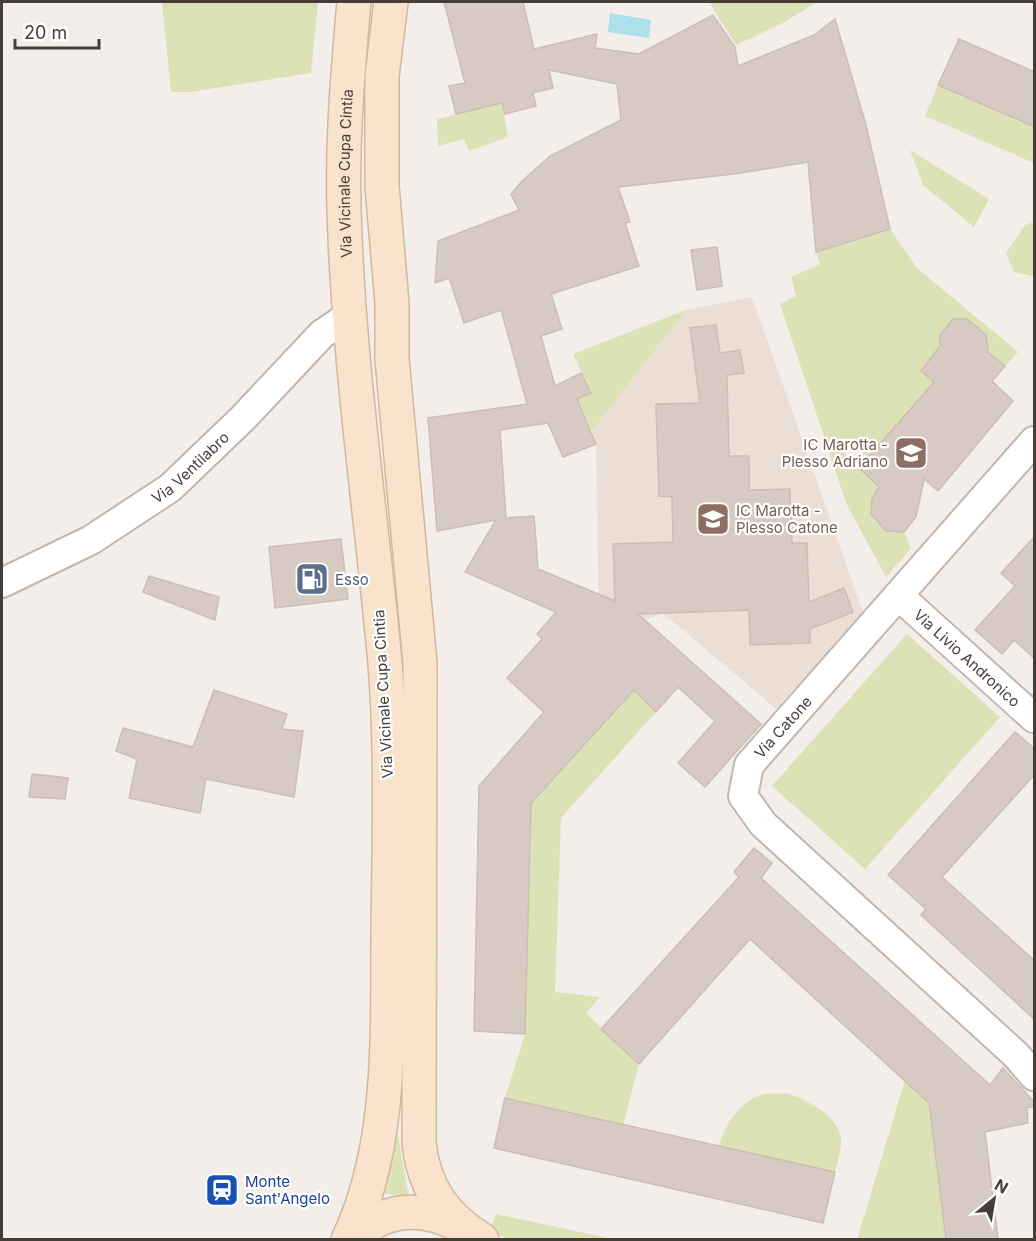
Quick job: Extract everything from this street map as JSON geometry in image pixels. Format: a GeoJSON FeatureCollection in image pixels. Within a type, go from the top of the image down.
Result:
{"type":"FeatureCollection","features":[{"type":"Feature","properties":{"kind":"main road","name":"Via Vicinale Cupa Cintia"},"geometry":{"type":"LineString","coordinates":[[349,1239],[359,1216],[379,1141],[387,1026],[389,806],[385,666],[350,315],[344,206],[347,81],[354,2]]}},
{"type":"Feature","properties":{"kind":"main road"},"geometry":{"type":"LineString","coordinates":[[391,2],[382,76],[381,186],[392,303],[392,359]]}},
{"type":"Feature","properties":{"kind":"main road"},"geometry":{"type":"LineString","coordinates":[[350,315],[367,315],[388,327],[420,663],[419,1143],[422,1170],[432,1191],[473,1235]]}},
{"type":"Feature","properties":{"kind":"main road"},"geometry":{"type":"LineString","coordinates":[[349,1239],[363,1227],[389,1214],[425,1212],[444,1217],[473,1235]]}},
{"type":"Feature","properties":{"kind":"street","name":"Via Ventilabro"},"geometry":{"type":"LineString","coordinates":[[2,583],[91,540],[170,488],[243,418],[322,334],[350,315]]}},
{"type":"Feature","properties":{"kind":"street","name":"Via Catone"},"geometry":{"type":"LineString","coordinates":[[1035,441],[749,765],[742,796],[763,824],[1016,1055],[1035,1076]]}},
{"type":"Feature","properties":{"kind":"street","name":"Via Livio Andronico"},"geometry":{"type":"LineString","coordinates":[[899,596],[1035,718]]}},
{"type":"Feature","properties":{"kind":"shaded area","name":"IC Marotta - Plesso Catone"},"geometry":{"type":"Polygon","coordinates":[[[752,297],[863,612],[776,709],[663,613],[642,621],[599,623],[596,444],[592,431],[686,310],[752,297]]]}},
{"type":"Feature","properties":{"kind":"green space"},"geometry":{"type":"Polygon","coordinates":[[[162,2],[318,2],[311,73],[190,92],[171,92],[162,2]]]}},
{"type":"Feature","properties":{"kind":"green space"},"geometry":{"type":"Polygon","coordinates":[[[719,2],[817,2],[781,24],[736,45],[710,4],[719,2]]]}},
{"type":"Feature","properties":{"kind":"green space"},"geometry":{"type":"Polygon","coordinates":[[[938,85],[1034,127],[1034,163],[925,116],[938,85]]]}},
{"type":"Feature","properties":{"kind":"green space"},"geometry":{"type":"Polygon","coordinates":[[[502,103],[508,137],[469,151],[464,139],[438,146],[437,119],[502,103]]]}},
{"type":"Feature","properties":{"kind":"green space"},"geometry":{"type":"Polygon","coordinates":[[[910,150],[989,199],[974,227],[923,185],[910,150]]]}},
{"type":"Feature","properties":{"kind":"green space"},"geometry":{"type":"Polygon","coordinates":[[[1034,222],[1033,276],[1014,272],[1006,253],[1025,225],[1034,222]]]}},
{"type":"Feature","properties":{"kind":"green space"},"geometry":{"type":"Polygon","coordinates":[[[890,229],[917,268],[1018,352],[1005,366],[988,352],[986,335],[967,319],[953,319],[940,335],[940,346],[921,371],[934,382],[868,458],[847,440],[839,448],[879,487],[872,499],[871,514],[886,531],[904,532],[911,548],[886,577],[846,503],[780,304],[796,296],[791,277],[820,264],[816,252],[890,229]]]}},
{"type":"Feature","properties":{"kind":"green space"},"geometry":{"type":"Polygon","coordinates":[[[686,310],[592,431],[577,399],[591,392],[573,354],[686,310]]]}},
{"type":"Feature","properties":{"kind":"green space"},"geometry":{"type":"Polygon","coordinates":[[[907,634],[1000,717],[865,869],[772,786],[907,634]]]}},
{"type":"Feature","properties":{"kind":"green space"},"geometry":{"type":"Polygon","coordinates":[[[634,690],[656,712],[561,818],[555,992],[600,997],[586,1013],[639,1064],[623,1125],[505,1098],[525,1034],[531,803],[634,690]]]}},
{"type":"Feature","properties":{"kind":"green space"},"geometry":{"type":"Polygon","coordinates":[[[905,1080],[929,1103],[946,1239],[857,1240],[905,1080]]]}},
{"type":"Feature","properties":{"kind":"green space"},"geometry":{"type":"Polygon","coordinates":[[[788,1093],[821,1110],[839,1130],[841,1143],[835,1172],[719,1146],[735,1114],[748,1102],[764,1094],[788,1093]]]}},
{"type":"Feature","properties":{"kind":"green space"},"geometry":{"type":"Polygon","coordinates":[[[397,1130],[409,1198],[379,1192],[397,1130]]]}},
{"type":"Feature","properties":{"kind":"green space"},"geometry":{"type":"Polygon","coordinates":[[[496,1214],[612,1239],[508,1239],[490,1231],[496,1214]]]}},
{"type":"Feature","properties":{"kind":"water"},"geometry":{"type":"Polygon","coordinates":[[[610,13],[651,20],[649,38],[608,32],[610,13]]]}},
{"type":"Feature","properties":{"kind":"building"},"geometry":{"type":"Polygon","coordinates":[[[444,2],[523,2],[534,49],[597,34],[595,48],[639,54],[713,15],[735,47],[738,66],[814,35],[835,19],[866,125],[890,229],[816,252],[808,162],[734,174],[618,187],[630,222],[625,223],[639,266],[551,294],[562,329],[541,336],[555,386],[581,373],[591,393],[577,399],[596,444],[563,457],[548,423],[500,430],[506,518],[534,516],[538,569],[615,601],[613,544],[673,542],[672,497],[659,496],[656,404],[700,403],[690,328],[716,325],[720,353],[740,350],[744,373],[727,375],[729,456],[749,456],[749,490],[790,489],[792,543],[807,543],[809,602],[844,588],[853,612],[810,629],[810,643],[750,645],[749,610],[638,614],[761,724],[705,787],[678,763],[715,721],[678,687],[656,712],[634,690],[531,803],[525,1034],[474,1031],[479,786],[544,712],[507,678],[542,639],[537,634],[556,612],[465,572],[496,520],[437,531],[428,418],[527,404],[501,310],[464,323],[449,278],[435,283],[438,241],[519,210],[511,194],[550,156],[621,120],[617,84],[549,70],[553,88],[533,93],[536,106],[505,114],[502,103],[456,114],[449,86],[465,83],[444,2]]]}},
{"type":"Feature","properties":{"kind":"building"},"geometry":{"type":"Polygon","coordinates":[[[959,39],[1035,72],[1035,127],[938,85],[959,39]]]}},
{"type":"Feature","properties":{"kind":"building"},"geometry":{"type":"Polygon","coordinates":[[[717,247],[722,286],[697,290],[691,250],[717,247]]]}},
{"type":"Feature","properties":{"kind":"building"},"geometry":{"type":"Polygon","coordinates":[[[953,319],[967,319],[986,335],[988,352],[1005,366],[992,381],[1013,401],[938,491],[924,479],[916,517],[904,532],[886,531],[871,514],[872,499],[879,487],[859,468],[934,382],[921,371],[940,346],[940,335],[953,319]]]}},
{"type":"Feature","properties":{"kind":"building"},"geometry":{"type":"Polygon","coordinates":[[[1035,536],[1035,659],[1014,640],[1002,654],[975,630],[1015,586],[1001,573],[1035,536]]]}},
{"type":"Feature","properties":{"kind":"building"},"geometry":{"type":"Polygon","coordinates":[[[341,539],[348,599],[275,608],[269,547],[341,539]]]}},
{"type":"Feature","properties":{"kind":"building"},"geometry":{"type":"Polygon","coordinates":[[[149,576],[219,597],[215,620],[143,592],[149,576]]]}},
{"type":"Feature","properties":{"kind":"building"},"geometry":{"type":"Polygon","coordinates":[[[214,690],[287,714],[282,729],[303,731],[294,797],[206,779],[200,813],[129,798],[137,759],[116,751],[123,728],[193,747],[214,690]]]}},
{"type":"Feature","properties":{"kind":"building"},"geometry":{"type":"Polygon","coordinates":[[[1015,732],[1035,749],[1035,774],[942,877],[1035,961],[1035,1020],[921,915],[926,909],[888,875],[1015,732]]]}},
{"type":"Feature","properties":{"kind":"building"},"geometry":{"type":"Polygon","coordinates":[[[32,774],[68,778],[65,799],[29,797],[32,774]]]}},
{"type":"Feature","properties":{"kind":"building"},"geometry":{"type":"Polygon","coordinates":[[[754,848],[772,863],[761,878],[990,1085],[1003,1068],[1035,1103],[1035,1106],[1027,1108],[1028,1123],[985,1132],[998,1239],[946,1239],[929,1103],[750,939],[639,1064],[601,1029],[739,877],[734,872],[754,848]]]}},
{"type":"Feature","properties":{"kind":"building"},"geometry":{"type":"Polygon","coordinates":[[[505,1098],[835,1172],[823,1223],[494,1148],[505,1098]]]}},
{"type":"Feature","properties":{"kind":"place","name":"IC Marotta - Plesso Adriano"},"geometry":{"type":"Point","coordinates":[911,453]}},
{"type":"Feature","properties":{"kind":"place","name":"IC Marotta - Plesso Catone"},"geometry":{"type":"Point","coordinates":[713,519]}},
{"type":"Feature","properties":{"kind":"place","name":"Esso"},"geometry":{"type":"Point","coordinates":[312,579]}},
{"type":"Feature","properties":{"kind":"place","name":"Monte Sant'Angelo"},"geometry":{"type":"Point","coordinates":[222,1190]}}]}
